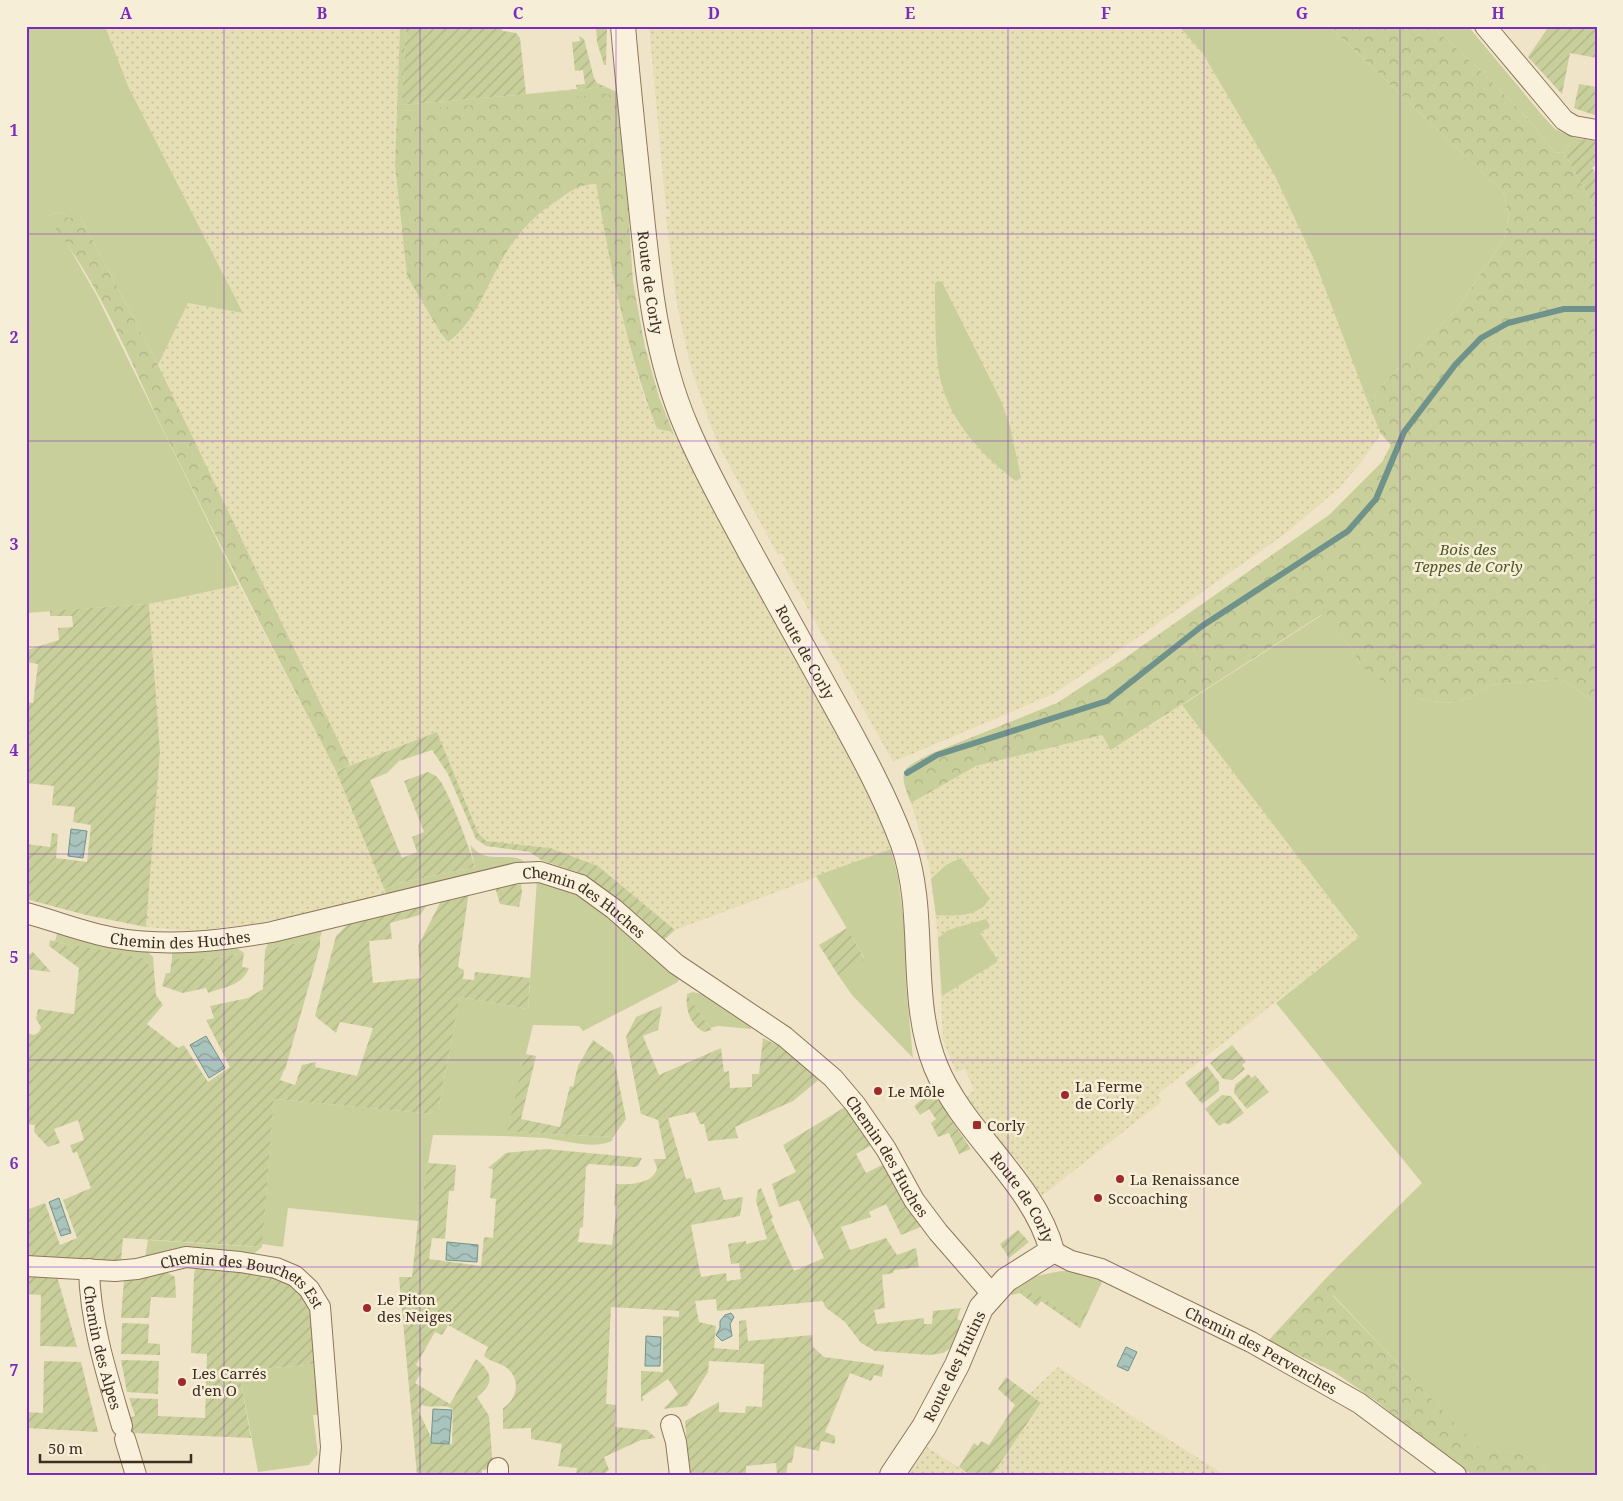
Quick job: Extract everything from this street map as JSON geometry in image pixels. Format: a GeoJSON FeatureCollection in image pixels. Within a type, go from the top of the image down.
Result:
{"type":"FeatureCollection","features":[{"type":"Feature","properties":{"kind":"street","name":"Route de Corly"},"geometry":{"type":"LineString","coordinates":[[624,26],[644,242],[654,318],[665,366],[684,423],[715,488],[881,789],[910,868],[918,927],[923,1023],[936,1066],[954,1100],[1046,1230],[1052,1252]]}},
{"type":"Feature","properties":{"kind":"street"},"geometry":{"type":"LineString","coordinates":[[1485,26],[1564,120],[1574,126],[1597,130]]}},
{"type":"Feature","properties":{"kind":"street","name":"Chemin des Huches"},"geometry":{"type":"LineString","coordinates":[[26,913],[114,938],[173,944],[233,939],[272,932],[517,873],[540,872],[581,885],[614,909],[676,964],[784,1037],[833,1078],[856,1104],[886,1149],[914,1200],[938,1232],[992,1294]]}},
{"type":"Feature","properties":{"kind":"street","name":"Route des Hutins"},"geometry":{"type":"LineString","coordinates":[[892,1475],[924,1427],[957,1365],[981,1308],[1006,1280],[1052,1252]]}},
{"type":"Feature","properties":{"kind":"street","name":"Chemin des Pervenches"},"geometry":{"type":"LineString","coordinates":[[1052,1252],[1071,1261],[1101,1269],[1251,1342],[1359,1403],[1456,1475]]}},
{"type":"Feature","properties":{"kind":"street","name":"Chemin des Bouchets Est"},"geometry":{"type":"LineString","coordinates":[[26,1266],[115,1271],[186,1257],[276,1268],[295,1276],[309,1289],[320,1307],[331,1447],[329,1471]]}},
{"type":"Feature","properties":{"kind":"street","name":"Chemin des Alpes"},"geometry":{"type":"LineString","coordinates":[[89,1270],[90,1296],[95,1324],[136,1475]]}},
{"type":"Feature","properties":{"kind":"street"},"geometry":{"type":"LineString","coordinates":[[671,1425],[676,1442],[680,1475]]}},
{"type":"Feature","properties":{"kind":"shaded area"},"geometry":{"type":"Polygon","coordinates":[[[105,26],[400,26],[395,165],[407,276],[440,332],[448,342],[521,229],[540,211],[581,185],[596,184],[625,329],[641,388],[657,429],[673,432],[858,772],[886,832],[891,849],[675,930],[598,866],[550,848],[486,842],[478,833],[437,732],[350,765],[158,365],[188,303],[243,312],[128,86],[105,26]]]}},
{"type":"Feature","properties":{"kind":"shaded area"},"geometry":{"type":"Polygon","coordinates":[[[649,26],[1179,26],[1203,54],[1275,176],[1315,262],[1381,434],[1363,460],[1339,488],[1285,534],[1114,654],[1053,694],[893,762],[782,562],[786,561],[782,553],[778,555],[721,450],[710,424],[690,364],[677,305],[666,217],[670,216],[670,209],[666,209],[649,26]]]}},
{"type":"Feature","properties":{"kind":"shaded area"},"geometry":{"type":"Polygon","coordinates":[[[239,585],[336,771],[386,894],[318,912],[250,924],[193,931],[146,927],[160,751],[149,604],[239,585]]]}},
{"type":"Feature","properties":{"kind":"shaded area"},"geometry":{"type":"Polygon","coordinates":[[[1182,705],[1359,937],[1158,1094],[1162,1101],[1042,1196],[1023,1167],[996,1137],[969,1102],[967,1097],[974,1090],[965,1069],[956,1072],[943,1040],[938,938],[929,864],[911,803],[976,766],[1102,735],[1112,750],[1182,705]]]}},
{"type":"Feature","properties":{"kind":"shaded area"},"geometry":{"type":"Polygon","coordinates":[[[1058,1367],[1225,1475],[992,1475],[1041,1404],[1029,1394],[1058,1367]]]}},
{"type":"Feature","properties":{"kind":"shaded area"},"geometry":{"type":"Polygon","coordinates":[[[927,1447],[970,1475],[913,1475],[910,1472],[927,1447]]]}},
{"type":"Feature","properties":{"kind":"green space"},"geometry":{"type":"Polygon","coordinates":[[[26,26],[105,26],[128,86],[243,313],[188,303],[158,365],[81,218],[69,218],[61,212],[46,216],[62,235],[97,296],[239,585],[149,604],[26,613],[26,26]]]}},
{"type":"Feature","properties":{"kind":"green space"},"geometry":{"type":"Polygon","coordinates":[[[400,26],[406,26],[402,111],[605,94],[621,97],[633,282],[645,347],[659,397],[673,432],[657,429],[636,369],[620,308],[596,184],[571,191],[531,221],[510,247],[477,308],[465,326],[448,342],[440,332],[407,276],[395,165],[400,26]]]}},
{"type":"Feature","properties":{"kind":"green space"},"geometry":{"type":"Polygon","coordinates":[[[406,26],[498,26],[503,31],[516,33],[520,38],[526,94],[577,89],[576,85],[585,84],[583,70],[575,71],[572,42],[580,41],[579,36],[584,39],[594,78],[597,83],[606,87],[402,105],[406,26]]]}},
{"type":"Feature","properties":{"kind":"green space"},"geometry":{"type":"Polygon","coordinates":[[[596,26],[607,26],[606,65],[604,65],[597,42],[596,26]]]}},
{"type":"Feature","properties":{"kind":"green space"},"geometry":{"type":"Polygon","coordinates":[[[1179,26],[1329,26],[1503,192],[1509,215],[1504,239],[1457,309],[1379,388],[1369,405],[1315,262],[1275,176],[1203,54],[1179,26]]]}},
{"type":"Feature","properties":{"kind":"green space","name":"Bois des Teppes de Corly"},"geometry":{"type":"Polygon","coordinates":[[[1329,26],[1431,26],[1478,68],[1521,111],[1554,152],[1564,153],[1597,211],[1597,704],[1561,679],[1490,685],[1470,698],[1447,703],[1419,699],[1391,686],[1368,672],[1360,664],[1348,644],[1321,615],[1111,750],[1102,735],[976,766],[911,803],[903,777],[907,768],[930,754],[1057,703],[1115,665],[1329,515],[1382,462],[1391,445],[1381,434],[1369,405],[1379,388],[1457,309],[1504,239],[1509,215],[1503,192],[1329,26]]]}},
{"type":"Feature","properties":{"kind":"green space"},"geometry":{"type":"Polygon","coordinates":[[[1431,26],[1468,26],[1555,129],[1575,138],[1564,153],[1554,152],[1521,111],[1478,68],[1431,26]]]}},
{"type":"Feature","properties":{"kind":"green space"},"geometry":{"type":"Polygon","coordinates":[[[1549,26],[1597,26],[1597,58],[1570,53],[1562,94],[1528,57],[1549,26]]]}},
{"type":"Feature","properties":{"kind":"green space"},"geometry":{"type":"Polygon","coordinates":[[[1579,84],[1597,87],[1597,116],[1574,108],[1579,84]]]}},
{"type":"Feature","properties":{"kind":"green space"},"geometry":{"type":"Polygon","coordinates":[[[606,87],[619,93],[621,97],[402,111],[402,105],[606,87]]]}},
{"type":"Feature","properties":{"kind":"green space"},"geometry":{"type":"Polygon","coordinates":[[[1575,138],[1597,141],[1597,164],[1592,168],[1597,174],[1597,211],[1564,153],[1575,138]]]}},
{"type":"Feature","properties":{"kind":"green space"},"geometry":{"type":"Polygon","coordinates":[[[61,212],[69,218],[81,218],[158,365],[350,765],[336,771],[167,438],[113,323],[82,268],[46,216],[61,212]]]}},
{"type":"Feature","properties":{"kind":"green space"},"geometry":{"type":"Polygon","coordinates":[[[938,281],[942,282],[1001,401],[1010,426],[1021,478],[1016,481],[992,461],[970,438],[952,411],[946,397],[939,372],[936,347],[935,283],[938,281]]]}},
{"type":"Feature","properties":{"kind":"green space"},"geometry":{"type":"Polygon","coordinates":[[[149,604],[160,751],[146,927],[86,915],[26,899],[26,844],[50,847],[52,833],[58,834],[56,858],[87,862],[91,825],[73,822],[75,807],[52,805],[54,786],[26,783],[26,702],[33,703],[38,664],[26,662],[27,650],[59,640],[58,628],[73,627],[72,616],[50,616],[50,611],[149,604]]]}},
{"type":"Feature","properties":{"kind":"green space"},"geometry":{"type":"Polygon","coordinates":[[[1322,615],[1348,644],[1360,664],[1419,699],[1447,703],[1470,698],[1490,685],[1561,679],[1597,704],[1597,1475],[1551,1475],[1542,1466],[1526,1456],[1479,1449],[1333,1295],[1340,1286],[1329,1275],[1422,1183],[1276,1003],[1359,937],[1182,705],[1322,615]]]}},
{"type":"Feature","properties":{"kind":"green space"},"geometry":{"type":"Polygon","coordinates":[[[437,732],[478,833],[486,841],[550,848],[598,866],[675,930],[664,940],[580,873],[541,860],[530,852],[486,846],[476,839],[448,774],[432,750],[399,761],[387,773],[370,780],[402,858],[417,852],[412,837],[424,832],[404,781],[428,772],[437,777],[453,807],[475,867],[399,883],[384,889],[336,771],[437,732]]]}},
{"type":"Feature","properties":{"kind":"green space"},"geometry":{"type":"Polygon","coordinates":[[[470,845],[483,855],[513,857],[524,861],[528,865],[386,894],[384,889],[399,883],[475,867],[470,845]]]}},
{"type":"Feature","properties":{"kind":"green space"},"geometry":{"type":"Polygon","coordinates":[[[891,849],[898,877],[905,931],[906,985],[913,1058],[852,995],[838,975],[865,959],[816,876],[891,849]]]}},
{"type":"Feature","properties":{"kind":"green space"},"geometry":{"type":"Polygon","coordinates":[[[961,858],[990,899],[983,907],[972,913],[954,916],[936,915],[931,879],[946,865],[961,858]]]}},
{"type":"Feature","properties":{"kind":"green space"},"geometry":{"type":"Polygon","coordinates":[[[537,879],[557,885],[595,905],[679,976],[678,982],[583,1031],[579,1026],[533,1025],[507,1132],[613,1137],[612,1141],[604,1144],[587,1145],[530,1137],[433,1135],[418,1221],[288,1208],[283,1247],[262,1244],[274,1099],[434,1114],[438,1111],[460,997],[528,1009],[537,879]]]}},
{"type":"Feature","properties":{"kind":"green space"},"geometry":{"type":"Polygon","coordinates":[[[521,884],[522,892],[519,907],[500,904],[495,887],[521,884]]]}},
{"type":"Feature","properties":{"kind":"green space"},"geometry":{"type":"Polygon","coordinates":[[[469,891],[458,967],[464,970],[463,979],[474,980],[475,972],[530,978],[528,1009],[460,997],[438,1111],[434,1114],[274,1099],[262,1247],[123,1238],[121,1261],[26,1256],[26,1203],[29,1209],[45,1203],[60,1245],[77,1238],[63,1200],[91,1188],[77,1152],[73,1153],[70,1145],[84,1140],[78,1120],[54,1129],[60,1143],[48,1147],[34,1132],[35,1125],[26,1124],[26,1033],[34,1035],[39,1032],[41,1027],[36,1019],[38,1009],[74,1014],[79,968],[49,946],[50,940],[73,948],[74,945],[144,958],[154,971],[156,995],[163,1005],[147,1024],[178,1048],[184,1045],[208,1082],[230,1067],[206,1020],[214,1018],[210,1006],[248,998],[263,989],[265,950],[320,938],[320,946],[285,1070],[280,1080],[295,1085],[302,1065],[316,1062],[315,1067],[357,1076],[373,1028],[340,1022],[336,1033],[315,1016],[336,936],[351,921],[430,901],[420,915],[390,923],[392,939],[369,941],[373,983],[421,978],[418,946],[442,899],[469,891]]]}},
{"type":"Feature","properties":{"kind":"green space"},"geometry":{"type":"Polygon","coordinates":[[[986,919],[990,926],[980,933],[997,959],[997,962],[942,996],[938,938],[948,930],[986,919]]]}},
{"type":"Feature","properties":{"kind":"green space"},"geometry":{"type":"Polygon","coordinates":[[[847,928],[865,960],[838,975],[819,945],[847,928]]]}},
{"type":"Feature","properties":{"kind":"green space"},"geometry":{"type":"Polygon","coordinates":[[[318,929],[322,931],[320,938],[265,950],[270,939],[318,929]]]}},
{"type":"Feature","properties":{"kind":"green space"},"geometry":{"type":"Polygon","coordinates":[[[58,930],[145,949],[153,957],[154,971],[144,958],[66,946],[66,944],[55,941],[58,930]]]}},
{"type":"Feature","properties":{"kind":"green space"},"geometry":{"type":"Polygon","coordinates":[[[234,946],[244,953],[206,959],[172,959],[172,950],[234,946]]]}},
{"type":"Feature","properties":{"kind":"green space"},"geometry":{"type":"Polygon","coordinates":[[[33,952],[51,972],[26,969],[26,956],[33,952]]]}},
{"type":"Feature","properties":{"kind":"green space"},"geometry":{"type":"Polygon","coordinates":[[[244,953],[242,967],[249,968],[242,979],[232,985],[208,993],[206,988],[183,993],[162,986],[166,973],[170,973],[172,959],[206,959],[244,953]]]}},
{"type":"Feature","properties":{"kind":"green space"},"geometry":{"type":"Polygon","coordinates":[[[693,992],[705,995],[751,1026],[751,1029],[718,1026],[710,1028],[687,994],[693,992]]]}},
{"type":"Feature","properties":{"kind":"green space"},"geometry":{"type":"Polygon","coordinates":[[[687,994],[712,1030],[704,1032],[692,1021],[688,1011],[687,994]]]}},
{"type":"Feature","properties":{"kind":"green space"},"geometry":{"type":"Polygon","coordinates":[[[662,1006],[658,1030],[643,1036],[659,1075],[721,1048],[724,1072],[729,1071],[730,1088],[752,1087],[752,1074],[759,1074],[763,1038],[787,1050],[821,1078],[793,1101],[735,1127],[738,1138],[708,1141],[704,1124],[700,1124],[695,1112],[668,1118],[686,1179],[691,1178],[695,1193],[720,1187],[724,1200],[743,1197],[740,1216],[691,1225],[701,1277],[726,1273],[727,1281],[741,1279],[739,1263],[731,1264],[728,1244],[746,1241],[746,1244],[767,1239],[756,1201],[758,1190],[761,1188],[773,1218],[771,1219],[794,1271],[824,1258],[799,1200],[779,1207],[772,1184],[796,1172],[783,1145],[845,1107],[873,1144],[856,1154],[866,1173],[884,1164],[921,1227],[901,1235],[886,1204],[869,1212],[871,1217],[841,1227],[850,1250],[886,1238],[897,1255],[916,1248],[919,1267],[894,1270],[893,1273],[882,1275],[885,1308],[874,1310],[877,1324],[924,1318],[924,1324],[932,1324],[933,1311],[961,1308],[957,1319],[964,1322],[952,1347],[943,1353],[930,1355],[875,1351],[861,1343],[845,1322],[825,1307],[823,1301],[717,1311],[716,1299],[695,1301],[699,1322],[716,1326],[714,1348],[739,1350],[739,1321],[746,1320],[748,1341],[812,1335],[813,1347],[824,1357],[884,1365],[882,1377],[874,1375],[871,1381],[850,1373],[825,1432],[835,1436],[835,1444],[821,1441],[819,1451],[795,1446],[792,1463],[788,1463],[786,1475],[777,1475],[776,1463],[746,1466],[746,1473],[741,1475],[689,1475],[685,1421],[719,1402],[719,1412],[745,1413],[746,1406],[762,1407],[764,1364],[709,1361],[708,1372],[687,1406],[663,1409],[678,1394],[668,1379],[642,1397],[644,1400],[641,1402],[641,1371],[663,1372],[663,1316],[679,1317],[679,1311],[611,1307],[606,1404],[616,1405],[615,1427],[647,1430],[656,1438],[641,1440],[604,1457],[609,1470],[603,1475],[576,1475],[577,1468],[558,1466],[562,1444],[531,1439],[531,1428],[503,1429],[503,1408],[515,1394],[516,1382],[514,1376],[504,1366],[484,1356],[488,1347],[448,1325],[442,1335],[435,1332],[416,1365],[423,1369],[415,1383],[450,1404],[476,1359],[482,1364],[489,1373],[490,1378],[487,1387],[477,1397],[489,1416],[493,1469],[482,1470],[482,1475],[417,1475],[399,1277],[412,1277],[418,1221],[428,1163],[456,1165],[454,1191],[449,1191],[445,1239],[432,1238],[429,1259],[481,1266],[484,1237],[493,1238],[496,1199],[490,1198],[493,1169],[488,1168],[506,1153],[546,1149],[642,1158],[638,1166],[634,1167],[589,1164],[586,1167],[583,1227],[580,1228],[578,1242],[612,1245],[617,1206],[614,1205],[616,1184],[632,1184],[648,1180],[656,1171],[657,1167],[654,1159],[666,1159],[658,1120],[641,1114],[626,1037],[636,1017],[662,1006]],[[422,1405],[418,1410],[431,1437],[431,1443],[452,1444],[453,1409],[446,1406],[422,1405]]]}},
{"type":"Feature","properties":{"kind":"green space"},"geometry":{"type":"Polygon","coordinates":[[[593,1040],[613,1054],[626,1119],[613,1137],[507,1132],[525,1054],[536,1056],[521,1119],[560,1127],[570,1086],[573,1087],[578,1066],[593,1040]]]}},
{"type":"Feature","properties":{"kind":"green space"},"geometry":{"type":"Polygon","coordinates":[[[1232,1045],[1246,1062],[1242,1065],[1245,1069],[1232,1080],[1223,1079],[1210,1063],[1232,1045]]]}},
{"type":"Feature","properties":{"kind":"green space"},"geometry":{"type":"Polygon","coordinates":[[[1207,1066],[1219,1082],[1219,1091],[1202,1104],[1185,1083],[1207,1066]]]}},
{"type":"Feature","properties":{"kind":"green space"},"geometry":{"type":"Polygon","coordinates":[[[1248,1074],[1252,1078],[1255,1075],[1269,1092],[1247,1109],[1234,1093],[1235,1085],[1248,1074]]]}},
{"type":"Feature","properties":{"kind":"green space"},"geometry":{"type":"Polygon","coordinates":[[[932,1091],[971,1149],[959,1154],[949,1133],[938,1137],[931,1123],[936,1119],[929,1109],[920,1115],[914,1106],[932,1091]]]}},
{"type":"Feature","properties":{"kind":"green space"},"geometry":{"type":"Polygon","coordinates":[[[1222,1095],[1231,1096],[1244,1113],[1229,1124],[1224,1123],[1219,1126],[1205,1109],[1222,1095]]]}},
{"type":"Feature","properties":{"kind":"green space"},"geometry":{"type":"Polygon","coordinates":[[[1018,1230],[1029,1242],[1009,1258],[1000,1244],[1018,1230]]]}},
{"type":"Feature","properties":{"kind":"green space"},"geometry":{"type":"Polygon","coordinates":[[[148,1240],[262,1247],[252,1255],[145,1257],[148,1240]]]}},
{"type":"Feature","properties":{"kind":"green space"},"geometry":{"type":"Polygon","coordinates":[[[199,1267],[282,1278],[300,1290],[311,1312],[316,1364],[239,1371],[251,1438],[133,1433],[128,1418],[135,1416],[129,1398],[158,1399],[158,1416],[205,1418],[207,1354],[191,1353],[194,1274],[195,1270],[199,1267]]]}},
{"type":"Feature","properties":{"kind":"green space"},"geometry":{"type":"Polygon","coordinates":[[[1061,1271],[1077,1271],[1103,1280],[1080,1328],[1041,1301],[1037,1306],[1020,1293],[1012,1295],[1007,1291],[1031,1277],[1061,1271]]]}},
{"type":"Feature","properties":{"kind":"green space"},"geometry":{"type":"Polygon","coordinates":[[[166,1272],[175,1277],[176,1298],[151,1297],[149,1318],[121,1318],[124,1280],[166,1272]]]}},
{"type":"Feature","properties":{"kind":"green space"},"geometry":{"type":"Polygon","coordinates":[[[26,1274],[57,1276],[77,1347],[40,1346],[41,1295],[26,1294],[26,1274]]]}},
{"type":"Feature","properties":{"kind":"green space"},"geometry":{"type":"Polygon","coordinates":[[[1329,1275],[1341,1286],[1333,1296],[1479,1448],[1526,1456],[1542,1466],[1551,1475],[1472,1475],[1421,1438],[1379,1403],[1334,1372],[1268,1341],[1329,1275]]]}},
{"type":"Feature","properties":{"kind":"green space"},"geometry":{"type":"Polygon","coordinates":[[[1022,1290],[1042,1297],[1079,1324],[1088,1306],[1090,1307],[1080,1328],[1041,1301],[1037,1306],[1020,1293],[1022,1290]]]}},
{"type":"Feature","properties":{"kind":"green space"},"geometry":{"type":"Polygon","coordinates":[[[122,1323],[149,1324],[148,1343],[160,1344],[160,1355],[121,1354],[122,1323]]]}},
{"type":"Feature","properties":{"kind":"green space"},"geometry":{"type":"Polygon","coordinates":[[[121,1360],[159,1361],[158,1394],[127,1392],[121,1360]]]}},
{"type":"Feature","properties":{"kind":"green space"},"geometry":{"type":"Polygon","coordinates":[[[44,1361],[81,1362],[98,1432],[26,1428],[26,1412],[43,1413],[44,1361]]]}},
{"type":"Feature","properties":{"kind":"green space"},"geometry":{"type":"Polygon","coordinates":[[[316,1364],[320,1415],[313,1415],[318,1454],[309,1465],[258,1472],[239,1371],[316,1364]]]}},
{"type":"Feature","properties":{"kind":"green space"},"geometry":{"type":"Polygon","coordinates":[[[1006,1377],[1041,1403],[992,1475],[970,1475],[959,1467],[974,1443],[978,1446],[981,1441],[989,1445],[1015,1405],[998,1389],[1006,1377]]]}},
{"type":"Feature","properties":{"kind":"water"},"geometry":{"type":"Polygon","coordinates":[[[71,829],[87,831],[83,858],[68,856],[71,829]]]}},
{"type":"Feature","properties":{"kind":"water"},"geometry":{"type":"Polygon","coordinates":[[[206,1036],[225,1068],[209,1078],[190,1045],[206,1036]]]}},
{"type":"Feature","properties":{"kind":"water"},"geometry":{"type":"Polygon","coordinates":[[[59,1198],[71,1233],[61,1236],[49,1202],[59,1198]]]}},
{"type":"Feature","properties":{"kind":"water"},"geometry":{"type":"Polygon","coordinates":[[[447,1242],[478,1245],[477,1262],[446,1260],[447,1242]]]}},
{"type":"Feature","properties":{"kind":"water"},"geometry":{"type":"Polygon","coordinates":[[[731,1313],[734,1317],[730,1324],[732,1336],[722,1341],[716,1335],[720,1328],[720,1321],[725,1315],[731,1313]]]}},
{"type":"Feature","properties":{"kind":"water"},"geometry":{"type":"Polygon","coordinates":[[[646,1336],[661,1337],[660,1366],[645,1366],[646,1336]]]}},
{"type":"Feature","properties":{"kind":"water"},"geometry":{"type":"Polygon","coordinates":[[[1126,1347],[1137,1352],[1128,1371],[1117,1366],[1126,1347]]]}},
{"type":"Feature","properties":{"kind":"water"},"geometry":{"type":"Polygon","coordinates":[[[433,1409],[452,1410],[449,1444],[431,1443],[433,1409]]]}},
{"type":"Feature","properties":{"kind":"waterway"},"geometry":{"type":"LineString","coordinates":[[907,773],[937,755],[1107,701],[1202,626],[1348,531],[1376,499],[1404,432],[1455,365],[1481,338],[1508,323],[1564,309],[1597,309]]}},
{"type":"Feature","properties":{"kind":"place","name":"Le Môle"},"geometry":{"type":"Point","coordinates":[878,1091]}},
{"type":"Feature","properties":{"kind":"place","name":"La Ferme de Corly"},"geometry":{"type":"Point","coordinates":[1065,1095]}},
{"type":"Feature","properties":{"kind":"place","name":"Corly"},"geometry":{"type":"Point","coordinates":[977,1125]}},
{"type":"Feature","properties":{"kind":"place","name":"La Renaissance"},"geometry":{"type":"Point","coordinates":[1120,1179]}},
{"type":"Feature","properties":{"kind":"place","name":"Sccoaching"},"geometry":{"type":"Point","coordinates":[1098,1198]}},
{"type":"Feature","properties":{"kind":"place","name":"Le Piton des Neiges"},"geometry":{"type":"Point","coordinates":[367,1308]}},
{"type":"Feature","properties":{"kind":"place","name":"Les Carrés d'en O"},"geometry":{"type":"Point","coordinates":[182,1382]}}]}
